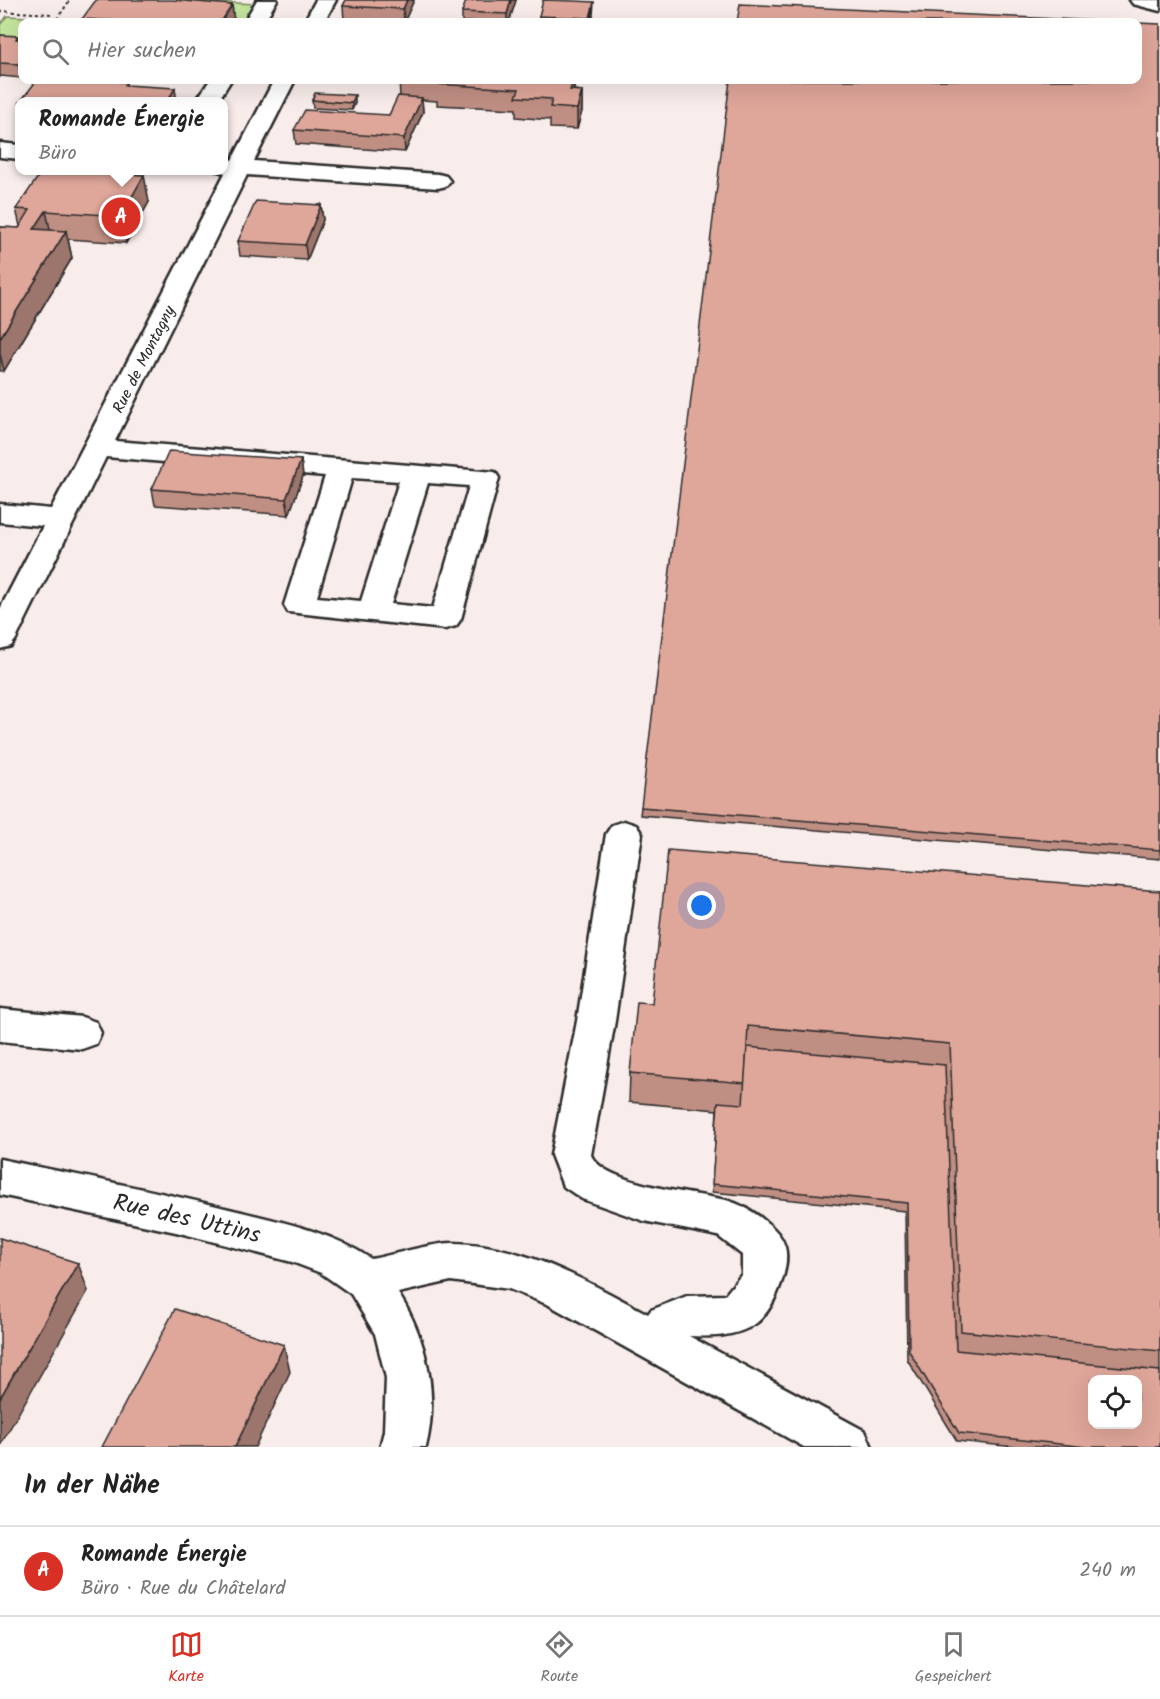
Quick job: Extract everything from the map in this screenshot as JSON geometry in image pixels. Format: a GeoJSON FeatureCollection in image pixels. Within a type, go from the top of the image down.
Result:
{"type":"FeatureCollection","features":[{"type":"Feature","properties":{"kind":"street"},"geometry":{"type":"LineString","coordinates":[[256,18],[267,0]]}},
{"type":"Feature","properties":{"kind":"street"},"geometry":{"type":"LineString","coordinates":[[316,18],[326,0]]}},
{"type":"Feature","properties":{"kind":"street"},"geometry":{"type":"LineString","coordinates":[[1140,0],[1160,5]]}},
{"type":"Feature","properties":{"kind":"street"},"geometry":{"type":"LineString","coordinates":[[210,97],[218,84]]}},
{"type":"Feature","properties":{"kind":"street","name":"Rue de Montagny"},"geometry":{"type":"LineString","coordinates":[[231,167],[282,84]]}},
{"type":"Feature","properties":{"kind":"street"},"geometry":{"type":"LineString","coordinates":[[0,150],[15,152]]}},
{"type":"Feature","properties":{"kind":"street"},"geometry":{"type":"LineString","coordinates":[[231,167],[438,181]]}},
{"type":"Feature","properties":{"kind":"street","name":"Rue de Montagny"},"geometry":{"type":"LineString","coordinates":[[0,639],[98,448],[227,175]]}},
{"type":"Feature","properties":{"kind":"street"},"geometry":{"type":"LineString","coordinates":[[98,448],[341,470],[485,478],[445,619],[299,605],[341,470]]}},
{"type":"Feature","properties":{"kind":"street"},"geometry":{"type":"LineString","coordinates":[[373,611],[416,474]]}},
{"type":"Feature","properties":{"kind":"street"},"geometry":{"type":"LineString","coordinates":[[0,513],[61,519]]}},
{"type":"Feature","properties":{"kind":"street"},"geometry":{"type":"LineString","coordinates":[[624,834],[596,1020],[571,1155],[578,1173],[597,1186],[644,1203],[728,1219],[750,1234],[764,1248],[763,1275],[754,1294],[740,1310],[720,1317],[687,1316],[667,1324],[654,1339]]}},
{"type":"Feature","properties":{"kind":"street"},"geometry":{"type":"LineString","coordinates":[[0,1025],[82,1033]]}},
{"type":"Feature","properties":{"kind":"street","name":"Rue des Uttins"},"geometry":{"type":"LineString","coordinates":[[0,1177],[176,1214],[292,1243],[336,1259],[366,1280]]}},
{"type":"Feature","properties":{"kind":"street"},"geometry":{"type":"LineString","coordinates":[[403,1447],[407,1431],[408,1378],[396,1329],[366,1280],[451,1262],[510,1270],[564,1291],[849,1447]]}},
{"type":"Feature","properties":{"kind":"path"},"geometry":{"type":"LineString","coordinates":[[58,18],[70,0]]}},
{"type":"Feature","properties":{"kind":"path"},"geometry":{"type":"LineString","coordinates":[[0,11],[51,14]]}},
{"type":"Feature","properties":{"kind":"green space"},"geometry":{"type":"Polygon","coordinates":[[[179,0],[255,4],[247,18],[169,14],[179,0]]]}},
{"type":"Feature","properties":{"kind":"green space"},"geometry":{"type":"Polygon","coordinates":[[[7,16],[42,18],[18,18],[18,52],[0,49],[0,25],[7,16]]]}},
{"type":"Feature","properties":{"kind":"building"},"geometry":{"type":"Polygon","coordinates":[[[96,0],[173,0],[232,5],[224,18],[83,18],[96,0]]]}},
{"type":"Feature","properties":{"kind":"building"},"geometry":{"type":"Polygon","coordinates":[[[346,0],[407,0],[403,9],[343,6],[346,0]]]}},
{"type":"Feature","properties":{"kind":"building"},"geometry":{"type":"Polygon","coordinates":[[[511,0],[507,14],[462,12],[466,1],[511,0]]]}},
{"type":"Feature","properties":{"kind":"building"},"geometry":{"type":"Polygon","coordinates":[[[543,0],[594,2],[590,18],[539,16],[543,0]]]}},
{"type":"Feature","properties":{"kind":"building"},"geometry":{"type":"Polygon","coordinates":[[[740,4],[1038,18],[738,18],[740,4]]]}},
{"type":"Feature","properties":{"kind":"building"},"geometry":{"type":"Polygon","coordinates":[[[1142,23],[1160,24],[1160,850],[641,807],[730,84],[1142,84],[1142,23]]]}},
{"type":"Feature","properties":{"kind":"building"},"geometry":{"type":"Polygon","coordinates":[[[0,35],[18,36],[16,39],[18,39],[18,64],[0,63],[0,35]]]}},
{"type":"Feature","properties":{"kind":"building"},"geometry":{"type":"Polygon","coordinates":[[[34,84],[126,84],[175,88],[170,97],[24,97],[34,84]]]}},
{"type":"Feature","properties":{"kind":"building"},"geometry":{"type":"Polygon","coordinates":[[[436,84],[572,84],[570,90],[582,91],[577,109],[550,107],[552,99],[516,97],[519,89],[436,84]]]}},
{"type":"Feature","properties":{"kind":"building"},"geometry":{"type":"Polygon","coordinates":[[[315,93],[355,95],[352,103],[312,100],[315,93]]]}},
{"type":"Feature","properties":{"kind":"building"},"geometry":{"type":"Polygon","coordinates":[[[398,96],[422,98],[404,138],[294,130],[305,110],[389,115],[398,96]]]}},
{"type":"Feature","properties":{"kind":"building"},"geometry":{"type":"Polygon","coordinates":[[[39,175],[144,175],[121,216],[46,211],[34,229],[66,231],[0,338],[0,227],[19,228],[30,210],[16,209],[39,175]]]}},
{"type":"Feature","properties":{"kind":"building"},"geometry":{"type":"Polygon","coordinates":[[[256,201],[321,205],[305,245],[238,241],[256,201]]]}},
{"type":"Feature","properties":{"kind":"building"},"geometry":{"type":"Polygon","coordinates":[[[169,451],[301,460],[286,499],[152,489],[169,451]]]}},
{"type":"Feature","properties":{"kind":"building"},"geometry":{"type":"Polygon","coordinates":[[[668,850],[1160,891],[1160,1351],[961,1331],[950,1044],[748,1026],[745,1083],[630,1073],[637,1002],[652,1003],[668,850]]]}},
{"type":"Feature","properties":{"kind":"building"},"geometry":{"type":"Polygon","coordinates":[[[747,1047],[945,1065],[956,1350],[1160,1371],[1160,1447],[1087,1447],[959,1433],[909,1351],[907,1203],[712,1184],[718,1102],[743,1104],[747,1047]]]}},
{"type":"Feature","properties":{"kind":"building"},"geometry":{"type":"Polygon","coordinates":[[[0,1238],[78,1263],[0,1398],[0,1238]]]}},
{"type":"Feature","properties":{"kind":"building"},"geometry":{"type":"Polygon","coordinates":[[[175,1309],[284,1345],[235,1447],[102,1447],[175,1309]]]}},
{"type":"Feature","properties":{"kind":"place","name":"Romande Énergie"},"geometry":{"type":"Point","coordinates":[121,217]}}]}
